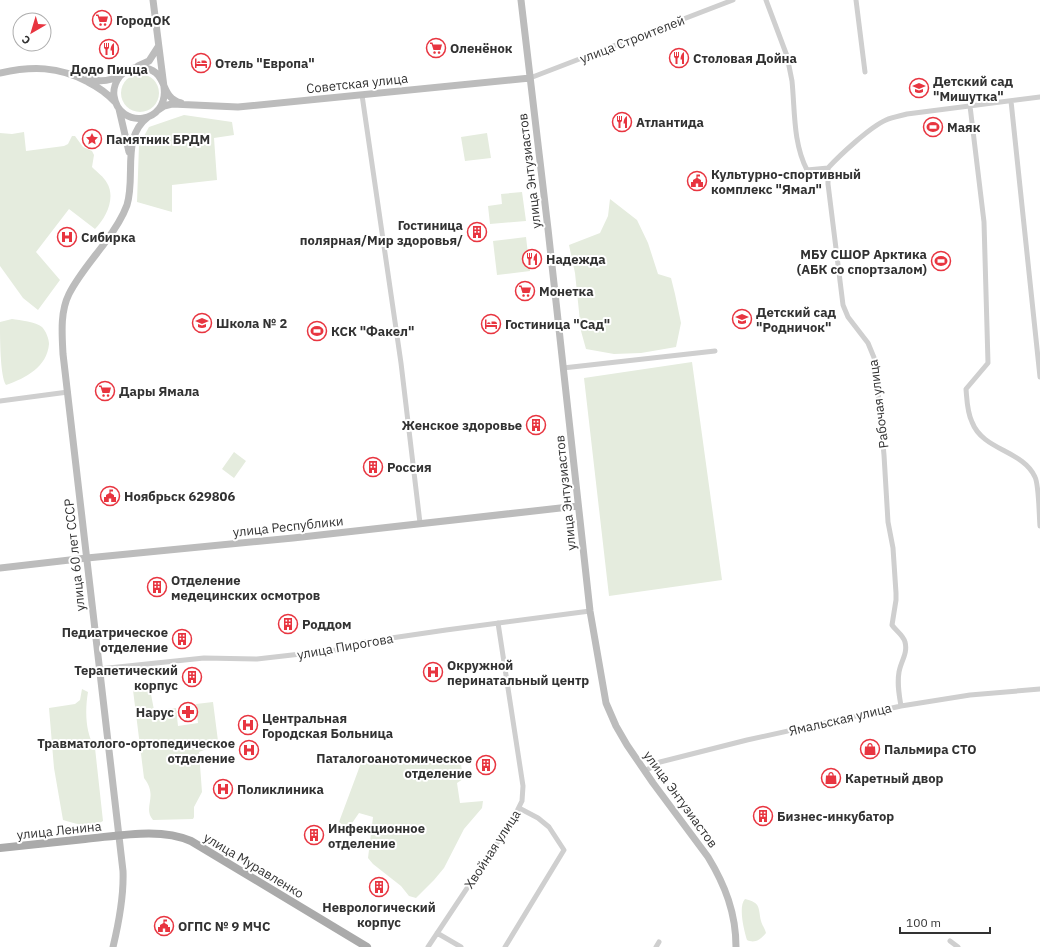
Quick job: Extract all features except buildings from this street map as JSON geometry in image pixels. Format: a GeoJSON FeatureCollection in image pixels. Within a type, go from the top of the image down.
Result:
{"type":"FeatureCollection","features":[{"type":"Feature","properties":{"kind":"main road","name":"улица Муравленко"},"geometry":{"type":"LineString","coordinates":[[120,836],[166,834],[176,835],[191,841],[367,947]]}},
{"type":"Feature","properties":{"kind":"main road","name":"улица Ленина"},"geometry":{"type":"LineString","coordinates":[[0,848],[120,836]]}},
{"type":"Feature","properties":{"kind":"street"},"geometry":{"type":"LineString","coordinates":[[153,0],[164,87],[164,99],[158,110]]}},
{"type":"Feature","properties":{"kind":"street","name":"улица Энтузиастов"},"geometry":{"type":"LineString","coordinates":[[521,0],[590,612],[606,703],[616,726],[645,771],[708,857],[722,882],[732,906],[736,947]]}},
{"type":"Feature","properties":{"kind":"street","name":"улица Строителей"},"geometry":{"type":"LineString","coordinates":[[530,78],[733,0]]}},
{"type":"Feature","properties":{"kind":"street"},"geometry":{"type":"LineString","coordinates":[[766,0],[787,56],[791,76],[797,144],[806,170],[828,168],[852,145],[886,120],[907,114],[1040,97]]}},
{"type":"Feature","properties":{"kind":"street"},"geometry":{"type":"LineString","coordinates":[[856,0],[864,72]]}},
{"type":"Feature","properties":{"kind":"street"},"geometry":{"type":"LineString","coordinates":[[0,73],[18,69],[43,68],[61,71],[96,81],[106,81],[117,78],[125,72],[149,61],[158,46]]}},
{"type":"Feature","properties":{"kind":"street"},"geometry":{"type":"LineString","coordinates":[[134,68],[145,68],[151,70],[159,77],[166,93],[172,100],[187,104]]}},
{"type":"Feature","properties":{"kind":"street"},"geometry":{"type":"LineString","coordinates":[[125,72],[120,76],[114,92],[126,136],[131,165]]}},
{"type":"Feature","properties":{"kind":"street"},"geometry":{"type":"LineString","coordinates":[[78,77],[109,95],[122,112],[137,118],[148,117]]}},
{"type":"Feature","properties":{"kind":"street","name":"Советская улица"},"geometry":{"type":"LineString","coordinates":[[187,104],[238,107],[530,78]]}},
{"type":"Feature","properties":{"kind":"street"},"geometry":{"type":"LineString","coordinates":[[362,95],[401,363],[420,523]]}},
{"type":"Feature","properties":{"kind":"street"},"geometry":{"type":"LineString","coordinates":[[1011,101],[1040,377]]}},
{"type":"Feature","properties":{"kind":"street"},"geometry":{"type":"LineString","coordinates":[[131,165],[133,139],[142,122],[158,110],[168,105],[187,104]]}},
{"type":"Feature","properties":{"kind":"street"},"geometry":{"type":"LineString","coordinates":[[970,106],[984,222],[988,362],[966,389],[969,413],[976,431],[984,439],[992,445],[1017,458],[1032,470],[1036,479],[1040,526]]}},
{"type":"Feature","properties":{"kind":"street","name":"улица 60 лет СССР"},"geometry":{"type":"LineString","coordinates":[[113,947],[120,918],[124,887],[123,871],[62,336],[65,307],[68,295],[122,217],[127,206],[132,177],[131,165]]}},
{"type":"Feature","properties":{"kind":"street","name":"Рабочая улица"},"geometry":{"type":"LineString","coordinates":[[828,168],[843,305],[848,316],[868,343],[874,360],[886,483],[888,522],[893,555],[896,600],[892,625],[903,638],[906,654],[900,667],[898,682],[902,706]]}},
{"type":"Feature","properties":{"kind":"street"},"geometry":{"type":"LineString","coordinates":[[563,368],[715,351]]}},
{"type":"Feature","properties":{"kind":"street"},"geometry":{"type":"LineString","coordinates":[[0,401],[68,392]]}},
{"type":"Feature","properties":{"kind":"street","name":"улица Республики"},"geometry":{"type":"LineString","coordinates":[[0,568],[293,538],[578,506]]}},
{"type":"Feature","properties":{"kind":"street","name":"улица Пирогова"},"geometry":{"type":"LineString","coordinates":[[99,669],[204,658],[257,659],[321,652],[343,649],[364,642],[498,623],[590,612]]}},
{"type":"Feature","properties":{"kind":"street","name":"Хвойная улица"},"geometry":{"type":"LineString","coordinates":[[428,947],[519,808],[523,795],[522,773],[498,623]]}},
{"type":"Feature","properties":{"kind":"street","name":"Ямальская улица"},"geometry":{"type":"LineString","coordinates":[[645,771],[654,765],[668,760],[747,740],[902,706],[964,696],[1040,689]]}},
{"type":"Feature","properties":{"kind":"street"},"geometry":{"type":"LineString","coordinates":[[506,947],[564,850],[549,827],[538,818],[519,808]]}},
{"type":"Feature","properties":{"kind":"street"},"geometry":{"type":"LineString","coordinates":[[437,933],[461,947]]}},
{"type":"Feature","properties":{"kind":"street"},"geometry":{"type":"LineString","coordinates":[[950,941],[958,947]]}},
{"type":"Feature","properties":{"kind":"shaded area"},"geometry":{"type":"Polygon","coordinates":[[[136,74],[144,74],[151,77],[156,82],[159,93],[156,104],[151,109],[144,112],[136,112],[129,109],[124,104],[121,97],[121,89],[124,82],[129,77],[136,74]]]}},
{"type":"Feature","properties":{"kind":"shaded area"},"geometry":{"type":"Polygon","coordinates":[[[184,115],[232,122],[234,135],[214,138],[217,180],[172,185],[172,212],[137,202],[139,145],[149,127],[184,115]]]}},
{"type":"Feature","properties":{"kind":"shaded area"},"geometry":{"type":"Polygon","coordinates":[[[24,132],[26,151],[64,146],[68,144],[72,136],[75,136],[83,147],[92,151],[94,155],[92,167],[106,181],[110,189],[110,201],[106,214],[95,229],[69,209],[36,252],[60,280],[38,310],[23,298],[0,266],[0,133],[12,134],[24,132]]]}},
{"type":"Feature","properties":{"kind":"shaded area"},"geometry":{"type":"Polygon","coordinates":[[[487,133],[491,158],[465,161],[461,137],[487,133]]]}},
{"type":"Feature","properties":{"kind":"shaded area"},"geometry":{"type":"Polygon","coordinates":[[[522,192],[526,221],[490,224],[488,206],[502,204],[501,194],[522,192]]]}},
{"type":"Feature","properties":{"kind":"shaded area"},"geometry":{"type":"Polygon","coordinates":[[[610,199],[637,220],[648,243],[658,274],[671,278],[681,323],[676,347],[641,353],[614,354],[586,349],[581,331],[575,273],[569,245],[600,233],[608,216],[610,199]]]}},
{"type":"Feature","properties":{"kind":"shaded area"},"geometry":{"type":"Polygon","coordinates":[[[526,237],[530,271],[497,275],[493,241],[526,237]]]}},
{"type":"Feature","properties":{"kind":"shaded area"},"geometry":{"type":"Polygon","coordinates":[[[12,319],[32,323],[42,327],[47,335],[49,344],[44,359],[40,365],[28,375],[6,385],[1,365],[0,322],[12,319]]]}},
{"type":"Feature","properties":{"kind":"shaded area"},"geometry":{"type":"Polygon","coordinates":[[[692,362],[722,580],[609,596],[584,378],[692,362]]]}},
{"type":"Feature","properties":{"kind":"shaded area"},"geometry":{"type":"Polygon","coordinates":[[[234,452],[246,461],[234,478],[222,469],[234,452]]]}},
{"type":"Feature","properties":{"kind":"shaded area"},"geometry":{"type":"Polygon","coordinates":[[[82,689],[88,692],[86,706],[87,721],[89,735],[95,748],[103,821],[94,825],[78,824],[63,820],[54,768],[49,708],[75,704],[80,700],[82,689]]]}},
{"type":"Feature","properties":{"kind":"shaded area"},"geometry":{"type":"Polygon","coordinates":[[[150,689],[154,710],[176,708],[178,726],[198,723],[196,704],[213,702],[218,741],[212,743],[209,748],[199,752],[202,792],[194,807],[193,819],[153,820],[150,815],[149,811],[151,796],[144,778],[133,690],[150,689]]]}},
{"type":"Feature","properties":{"kind":"shaded area"},"geometry":{"type":"Polygon","coordinates":[[[445,756],[452,758],[461,764],[463,779],[457,783],[460,803],[483,801],[482,808],[464,829],[444,868],[416,898],[409,896],[401,886],[373,864],[368,858],[373,817],[359,813],[348,829],[339,822],[361,763],[445,756]]]}},
{"type":"Feature","properties":{"kind":"shaded area"},"geometry":{"type":"Polygon","coordinates":[[[745,899],[754,902],[758,906],[761,921],[766,933],[760,939],[755,941],[747,940],[744,931],[742,907],[745,899]]]}},
{"type":"Feature","properties":{"kind":"place","name":"ГородОК"},"geometry":{"type":"Point","coordinates":[102,20]}},
{"type":"Feature","properties":{"kind":"place","name":"Оленёнок"},"geometry":{"type":"Point","coordinates":[436,48]}},
{"type":"Feature","properties":{"kind":"place","name":"Додо Пицца"},"geometry":{"type":"Point","coordinates":[109,49]}},
{"type":"Feature","properties":{"kind":"place","name":"Столовая Дойна"},"geometry":{"type":"Point","coordinates":[679,58]}},
{"type":"Feature","properties":{"kind":"place","name":"Отель \"Европа\""},"geometry":{"type":"Point","coordinates":[201,63]}},
{"type":"Feature","properties":{"kind":"place","name":"Детский сад \"Мишутка\""},"geometry":{"type":"Point","coordinates":[919,88]}},
{"type":"Feature","properties":{"kind":"place","name":"Атлантида"},"geometry":{"type":"Point","coordinates":[622,122]}},
{"type":"Feature","properties":{"kind":"place","name":"Маяк"},"geometry":{"type":"Point","coordinates":[933,127]}},
{"type":"Feature","properties":{"kind":"place","name":"Памятник БРДМ"},"geometry":{"type":"Point","coordinates":[92,139]}},
{"type":"Feature","properties":{"kind":"place","name":"Культурно-спортивный комплекс \"Ямал\""},"geometry":{"type":"Point","coordinates":[697,181]}},
{"type":"Feature","properties":{"kind":"place","name":"Гостиница полярная/Мир здоровья/"},"geometry":{"type":"Point","coordinates":[477,232]}},
{"type":"Feature","properties":{"kind":"place","name":"Сибирка"},"geometry":{"type":"Point","coordinates":[67,237]}},
{"type":"Feature","properties":{"kind":"place","name":"Надежда"},"geometry":{"type":"Point","coordinates":[532,259]}},
{"type":"Feature","properties":{"kind":"place","name":"МБУ СШОР Арктика (АБК со спортзалом)"},"geometry":{"type":"Point","coordinates":[941,261]}},
{"type":"Feature","properties":{"kind":"place","name":"Монетка"},"geometry":{"type":"Point","coordinates":[525,291]}},
{"type":"Feature","properties":{"kind":"place","name":"Детский сад \"Родничок\""},"geometry":{"type":"Point","coordinates":[742,319]}},
{"type":"Feature","properties":{"kind":"place","name":"Школа № 2"},"geometry":{"type":"Point","coordinates":[202,323]}},
{"type":"Feature","properties":{"kind":"place","name":"Гостиница \"Сад\""},"geometry":{"type":"Point","coordinates":[491,324]}},
{"type":"Feature","properties":{"kind":"place","name":"КСК \"Факел\""},"geometry":{"type":"Point","coordinates":[317,331]}},
{"type":"Feature","properties":{"kind":"place","name":"Дары Ямала"},"geometry":{"type":"Point","coordinates":[105,391]}},
{"type":"Feature","properties":{"kind":"place","name":"Женское здоровье"},"geometry":{"type":"Point","coordinates":[536,425]}},
{"type":"Feature","properties":{"kind":"place","name":"Россия"},"geometry":{"type":"Point","coordinates":[373,467]}},
{"type":"Feature","properties":{"kind":"place","name":"Ноябрьск 629806"},"geometry":{"type":"Point","coordinates":[110,496]}},
{"type":"Feature","properties":{"kind":"place","name":"Отделение медецинских осмотров"},"geometry":{"type":"Point","coordinates":[157,587]}},
{"type":"Feature","properties":{"kind":"place","name":"Роддом"},"geometry":{"type":"Point","coordinates":[288,624]}},
{"type":"Feature","properties":{"kind":"place","name":"Педиатрическое отделение"},"geometry":{"type":"Point","coordinates":[182,639]}},
{"type":"Feature","properties":{"kind":"place","name":"Окружной перинатальный центр"},"geometry":{"type":"Point","coordinates":[433,672]}},
{"type":"Feature","properties":{"kind":"place","name":"Терапетический корпус"},"geometry":{"type":"Point","coordinates":[192,677]}},
{"type":"Feature","properties":{"kind":"place","name":"Нарус"},"geometry":{"type":"Point","coordinates":[188,712]}},
{"type":"Feature","properties":{"kind":"place","name":"Центральная Городская Больница"},"geometry":{"type":"Point","coordinates":[248,725]}},
{"type":"Feature","properties":{"kind":"place","name":"Пальмира СТО"},"geometry":{"type":"Point","coordinates":[870,749]}},
{"type":"Feature","properties":{"kind":"place","name":"Травматолого-ортопедическое отделение"},"geometry":{"type":"Point","coordinates":[249,750]}},
{"type":"Feature","properties":{"kind":"place","name":"Паталогоанотомическое отделение"},"geometry":{"type":"Point","coordinates":[486,765]}},
{"type":"Feature","properties":{"kind":"place","name":"Каретный двор"},"geometry":{"type":"Point","coordinates":[831,778]}},
{"type":"Feature","properties":{"kind":"place","name":"Поликлиника"},"geometry":{"type":"Point","coordinates":[223,789]}},
{"type":"Feature","properties":{"kind":"place","name":"Бизнес-инкубатор"},"geometry":{"type":"Point","coordinates":[763,816]}},
{"type":"Feature","properties":{"kind":"place","name":"Инфекционное отделение"},"geometry":{"type":"Point","coordinates":[314,835]}},
{"type":"Feature","properties":{"kind":"place","name":"Неврологический корпус"},"geometry":{"type":"Point","coordinates":[379,887]}},
{"type":"Feature","properties":{"kind":"place","name":"ОГПС № 9 МЧС"},"geometry":{"type":"Point","coordinates":[164,926]}}]}
